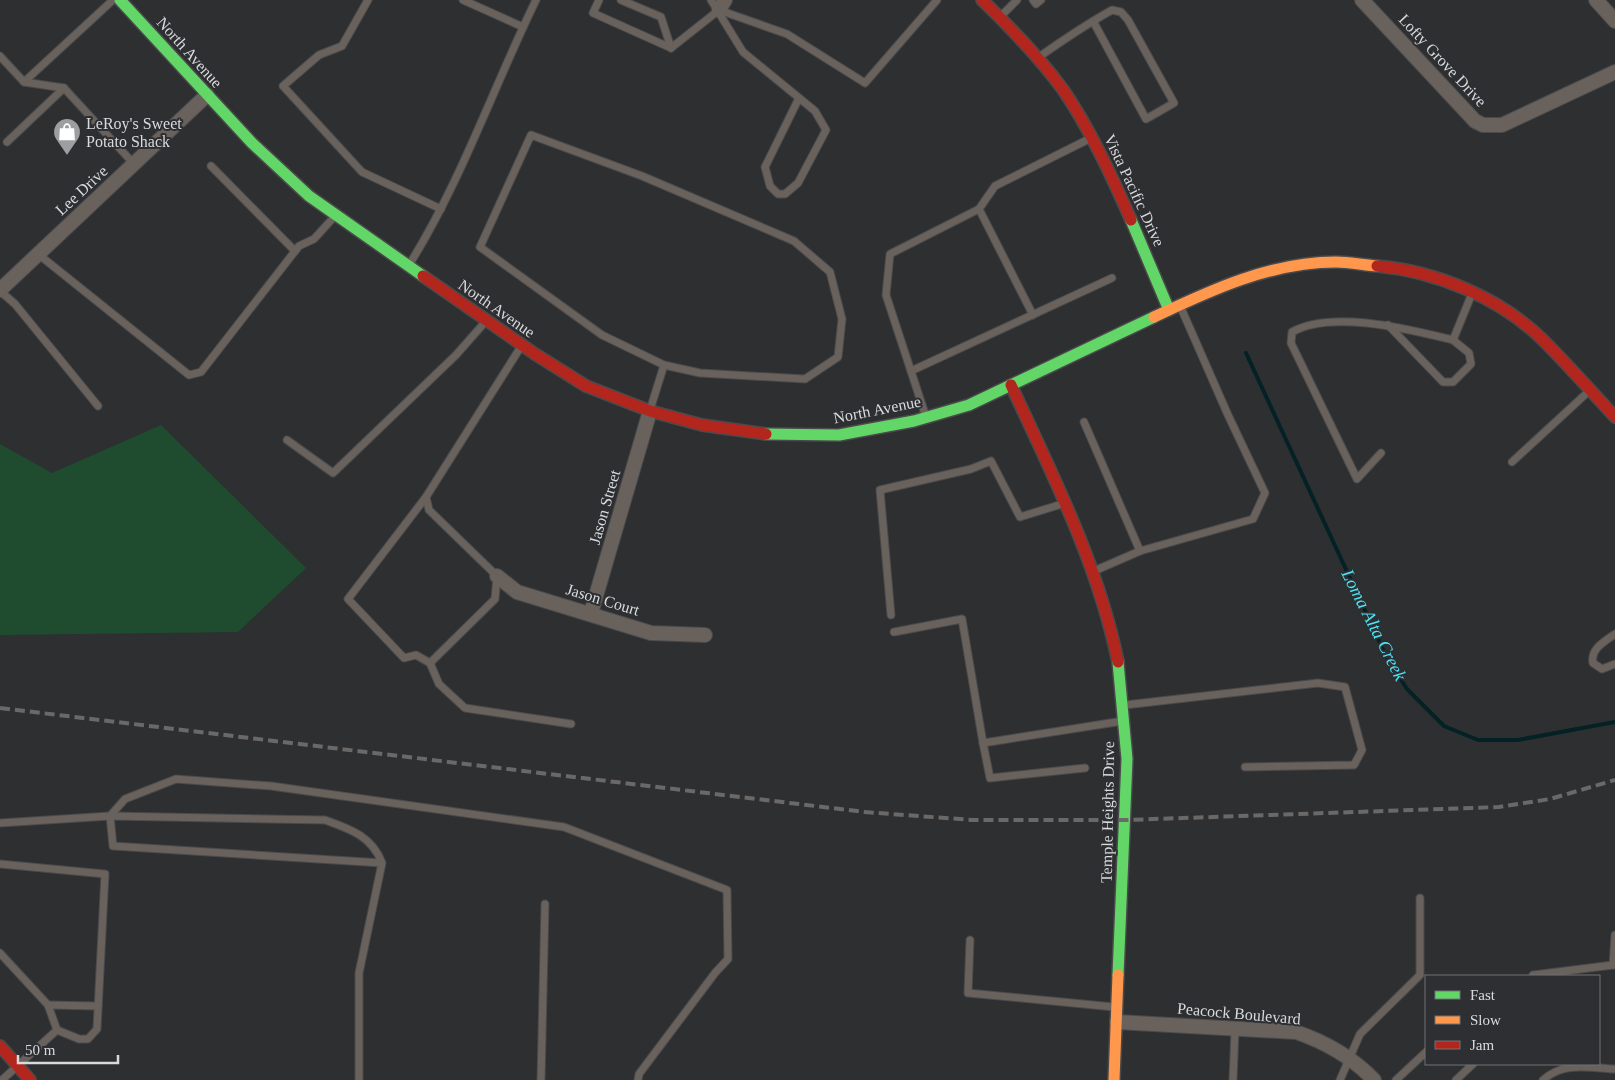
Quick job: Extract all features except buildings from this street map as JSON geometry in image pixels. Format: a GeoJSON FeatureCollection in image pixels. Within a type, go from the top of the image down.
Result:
{"type":"FeatureCollection","features":[{"type":"Feature","properties":{"kind":"main road","name":"North Avenue"},"geometry":{"type":"LineString","coordinates":[[120,0],[259,150],[309,196],[522,345],[586,386],[650,410],[702,425],[773,435],[839,435],[926,417],[969,405],[1175,308],[1246,277],[1299,265],[1336,262],[1400,268],[1458,286],[1505,310],[1541,338],[1615,417]]}},
{"type":"Feature","properties":{"kind":"main road","name":"Vista Pacific Drive"},"geometry":{"type":"LineString","coordinates":[[982,0],[1000,17],[1064,92],[1110,172],[1175,308]]}},
{"type":"Feature","properties":{"kind":"main road","name":"Temple Heights Drive"},"geometry":{"type":"LineString","coordinates":[[1011,385],[1083,542],[1108,615],[1118,662],[1127,759],[1114,1080]]}},
{"type":"Feature","properties":{"kind":"main road"},"geometry":{"type":"LineString","coordinates":[[0,1046],[30,1080]]}},
{"type":"Feature","properties":{"kind":"street","name":"Lofty Grove Drive"},"geometry":{"type":"LineString","coordinates":[[1362,0],[1475,121],[1483,124],[1502,125],[1615,72]]}},
{"type":"Feature","properties":{"kind":"street"},"geometry":{"type":"LineString","coordinates":[[1596,0],[1615,21]]}},
{"type":"Feature","properties":{"kind":"street","name":"Lee Drive"},"geometry":{"type":"LineString","coordinates":[[0,290],[207,95]]}},
{"type":"Feature","properties":{"kind":"street","name":"Jason Street"},"geometry":{"type":"LineString","coordinates":[[591,613],[650,410]]}},
{"type":"Feature","properties":{"kind":"street","name":"Jason Court"},"geometry":{"type":"LineString","coordinates":[[497,576],[517,592],[591,613],[651,633],[705,635]]}},
{"type":"Feature","properties":{"kind":"street","name":"Peacock Boulevard"},"geometry":{"type":"LineString","coordinates":[[1117,1022],[1296,1032],[1320,1040],[1362,1067],[1374,1080]]}},
{"type":"Feature","properties":{"kind":"lane"},"geometry":{"type":"LineString","coordinates":[[24,82],[113,0]]}},
{"type":"Feature","properties":{"kind":"lane"},"geometry":{"type":"LineString","coordinates":[[368,0],[342,46],[319,55],[284,86],[362,172],[441,209]]}},
{"type":"Feature","properties":{"kind":"lane"},"geometry":{"type":"LineString","coordinates":[[463,0],[523,27]]}},
{"type":"Feature","properties":{"kind":"lane"},"geometry":{"type":"LineString","coordinates":[[408,266],[441,209],[536,0]]}},
{"type":"Feature","properties":{"kind":"lane"},"geometry":{"type":"LineString","coordinates":[[599,0],[593,12],[671,48]]}},
{"type":"Feature","properties":{"kind":"lane"},"geometry":{"type":"LineString","coordinates":[[621,0],[661,18],[671,48]]}},
{"type":"Feature","properties":{"kind":"lane"},"geometry":{"type":"LineString","coordinates":[[718,3],[787,34],[865,83],[937,0]]}},
{"type":"Feature","properties":{"kind":"lane"},"geometry":{"type":"LineString","coordinates":[[1000,17],[1017,0]]}},
{"type":"Feature","properties":{"kind":"lane"},"geometry":{"type":"LineString","coordinates":[[1033,0],[1036,4],[1041,0]]}},
{"type":"Feature","properties":{"kind":"lane"},"geometry":{"type":"LineString","coordinates":[[671,48],[718,3]]}},
{"type":"Feature","properties":{"kind":"lane"},"geometry":{"type":"LineString","coordinates":[[718,3],[744,52],[815,111],[826,130],[798,183],[785,194],[778,194],[770,186],[765,167],[799,98]]}},
{"type":"Feature","properties":{"kind":"lane"},"geometry":{"type":"LineString","coordinates":[[1036,58],[1092,21],[1112,10],[1121,12],[1128,20],[1174,103],[1146,119],[1092,21]]}},
{"type":"Feature","properties":{"kind":"lane"},"geometry":{"type":"LineString","coordinates":[[0,56],[24,82],[64,88],[134,164]]}},
{"type":"Feature","properties":{"kind":"lane"},"geometry":{"type":"LineString","coordinates":[[7,142],[64,88]]}},
{"type":"Feature","properties":{"kind":"lane"},"geometry":{"type":"LineString","coordinates":[[531,135],[642,176],[794,241],[830,272],[842,319],[838,357],[805,379],[700,372],[664,365],[602,335],[480,247],[531,135]]}},
{"type":"Feature","properties":{"kind":"lane"},"geometry":{"type":"LineString","coordinates":[[926,417],[886,295],[890,254],[979,209],[995,186],[1091,138]]}},
{"type":"Feature","properties":{"kind":"lane"},"geometry":{"type":"LineString","coordinates":[[211,166],[295,251]]}},
{"type":"Feature","properties":{"kind":"lane"},"geometry":{"type":"LineString","coordinates":[[979,209],[1032,315]]}},
{"type":"Feature","properties":{"kind":"lane"},"geometry":{"type":"LineString","coordinates":[[38,254],[189,375],[201,372],[299,246],[314,239],[336,215]]}},
{"type":"Feature","properties":{"kind":"lane"},"geometry":{"type":"LineString","coordinates":[[911,371],[1112,278]]}},
{"type":"Feature","properties":{"kind":"lane"},"geometry":{"type":"LineString","coordinates":[[0,290],[15,304],[98,406]]}},
{"type":"Feature","properties":{"kind":"lane"},"geometry":{"type":"LineString","coordinates":[[1453,340],[1472,293]]}},
{"type":"Feature","properties":{"kind":"lane"},"geometry":{"type":"LineString","coordinates":[[1093,571],[1140,552],[1253,519],[1265,493],[1175,308]]}},
{"type":"Feature","properties":{"kind":"lane"},"geometry":{"type":"LineString","coordinates":[[287,440],[333,473],[456,355],[487,320]]}},
{"type":"Feature","properties":{"kind":"lane"},"geometry":{"type":"LineString","coordinates":[[1381,453],[1357,479],[1291,343],[1292,332],[1303,325],[1356,322],[1388,325],[1453,340],[1469,353],[1471,364],[1453,382],[1444,382],[1388,325]]}},
{"type":"Feature","properties":{"kind":"lane"},"geometry":{"type":"LineString","coordinates":[[522,345],[426,497],[348,599],[404,658],[416,655],[430,663],[439,684],[465,708],[571,724]]}},
{"type":"Feature","properties":{"kind":"lane"},"geometry":{"type":"LineString","coordinates":[[650,410],[664,365]]}},
{"type":"Feature","properties":{"kind":"lane"},"geometry":{"type":"LineString","coordinates":[[1512,462],[1590,390]]}},
{"type":"Feature","properties":{"kind":"lane"},"geometry":{"type":"LineString","coordinates":[[1084,422],[1140,552]]}},
{"type":"Feature","properties":{"kind":"lane"},"geometry":{"type":"LineString","coordinates":[[891,615],[880,490],[971,469],[991,461],[1020,517],[1065,503]]}},
{"type":"Feature","properties":{"kind":"lane"},"geometry":{"type":"LineString","coordinates":[[426,497],[429,510],[497,576],[495,599],[430,663]]}},
{"type":"Feature","properties":{"kind":"lane"},"geometry":{"type":"LineString","coordinates":[[894,632],[962,619],[990,778],[1085,768]]}},
{"type":"Feature","properties":{"kind":"lane"},"geometry":{"type":"LineString","coordinates":[[1615,634],[1598,647],[1592,658],[1593,663],[1602,669],[1615,664]]}},
{"type":"Feature","properties":{"kind":"lane"},"geometry":{"type":"LineString","coordinates":[[1122,705],[1318,683],[1345,687],[1362,750],[1354,764],[1245,767]]}},
{"type":"Feature","properties":{"kind":"lane"},"geometry":{"type":"LineString","coordinates":[[983,743],[1123,720]]}},
{"type":"Feature","properties":{"kind":"lane"},"geometry":{"type":"LineString","coordinates":[[382,863],[113,846],[110,816],[125,799],[176,779],[271,786],[564,827],[726,890],[728,959],[715,973],[639,1074],[638,1080]]}},
{"type":"Feature","properties":{"kind":"lane"},"geometry":{"type":"LineString","coordinates":[[0,823],[110,816],[325,820],[354,830],[377,849],[382,863],[359,973],[359,1080]]}},
{"type":"Feature","properties":{"kind":"lane"},"geometry":{"type":"LineString","coordinates":[[0,864],[105,874],[97,1029],[88,1039],[80,1039],[57,1030],[48,1005],[0,954]]}},
{"type":"Feature","properties":{"kind":"lane"},"geometry":{"type":"LineString","coordinates":[[1340,1080],[1360,1034],[1420,975],[1420,898]]}},
{"type":"Feature","properties":{"kind":"lane"},"geometry":{"type":"LineString","coordinates":[[541,1080],[545,904]]}},
{"type":"Feature","properties":{"kind":"lane"},"geometry":{"type":"LineString","coordinates":[[1533,974],[1614,965],[1615,935]]}},
{"type":"Feature","properties":{"kind":"lane"},"geometry":{"type":"LineString","coordinates":[[970,940],[968,993],[1117,1007]]}},
{"type":"Feature","properties":{"kind":"lane"},"geometry":{"type":"LineString","coordinates":[[48,1005],[98,1006]]}},
{"type":"Feature","properties":{"kind":"lane"},"geometry":{"type":"LineString","coordinates":[[1233,1080],[1235,1029]]}},
{"type":"Feature","properties":{"kind":"lane"},"geometry":{"type":"LineString","coordinates":[[2,1080],[19,1067],[57,1030]]}},
{"type":"Feature","properties":{"kind":"lane"},"geometry":{"type":"LineString","coordinates":[[1396,1080],[1425,1053]]}},
{"type":"Feature","properties":{"kind":"lane"},"geometry":{"type":"LineString","coordinates":[[1456,1080],[1472,1065]]}},
{"type":"Feature","properties":{"kind":"lane"},"geometry":{"type":"LineString","coordinates":[[1543,1080],[1553,1071],[1566,1067],[1615,1069]]}},
{"type":"Feature","properties":{"kind":"green space"},"geometry":{"type":"Polygon","coordinates":[[[161,425],[306,568],[238,632],[0,635],[0,444],[52,473],[161,425]]]}},
{"type":"Feature","properties":{"kind":"waterway","name":"Loma Alta Creek"},"geometry":{"type":"LineString","coordinates":[[1246,353],[1386,656],[1407,689],[1444,726],[1478,740],[1518,740],[1615,722]]}},
{"type":"Feature","properties":{"kind":"railway"},"geometry":{"type":"LineString","coordinates":[[0,708],[865,812],[972,820],[1126,820],[1499,807],[1550,799],[1615,780]]}},
{"type":"Feature","properties":{"kind":"traffic: fast"},"geometry":{"type":"LineString","coordinates":[[120,0],[252,143],[309,196],[423,276]]}},
{"type":"Feature","properties":{"kind":"traffic: fast"},"geometry":{"type":"LineString","coordinates":[[1131,220],[1169,310]]}},
{"type":"Feature","properties":{"kind":"traffic: fast"},"geometry":{"type":"LineString","coordinates":[[766,434],[839,435],[914,421],[969,405],[1154,317]]}},
{"type":"Feature","properties":{"kind":"traffic: fast"},"geometry":{"type":"LineString","coordinates":[[1118,662],[1127,759],[1118,975]]}},
{"type":"Feature","properties":{"kind":"traffic: slow"},"geometry":{"type":"LineString","coordinates":[[1154,317],[1219,288],[1265,272],[1312,263],[1346,262],[1377,266]]}},
{"type":"Feature","properties":{"kind":"traffic: slow"},"geometry":{"type":"LineString","coordinates":[[1114,1080],[1118,975]]}},
{"type":"Feature","properties":{"kind":"traffic: jam"},"geometry":{"type":"LineString","coordinates":[[982,0],[1025,44],[1064,91],[1092,138],[1131,220]]}},
{"type":"Feature","properties":{"kind":"traffic: jam"},"geometry":{"type":"LineString","coordinates":[[1377,266],[1399,269],[1444,280],[1487,299],[1507,311],[1542,339],[1615,417]]}},
{"type":"Feature","properties":{"kind":"traffic: jam"},"geometry":{"type":"LineString","coordinates":[[423,276],[535,354],[586,386],[650,411],[702,425],[766,434]]}},
{"type":"Feature","properties":{"kind":"traffic: jam"},"geometry":{"type":"LineString","coordinates":[[1011,385],[1073,521],[1099,590],[1118,662]]}},
{"type":"Feature","properties":{"kind":"traffic: jam"},"geometry":{"type":"LineString","coordinates":[[0,1046],[30,1080]]}},
{"type":"Feature","properties":{"kind":"place","name":"LeRoy's Sweet Potato Shack"},"geometry":{"type":"Point","coordinates":[67,156]}}]}
